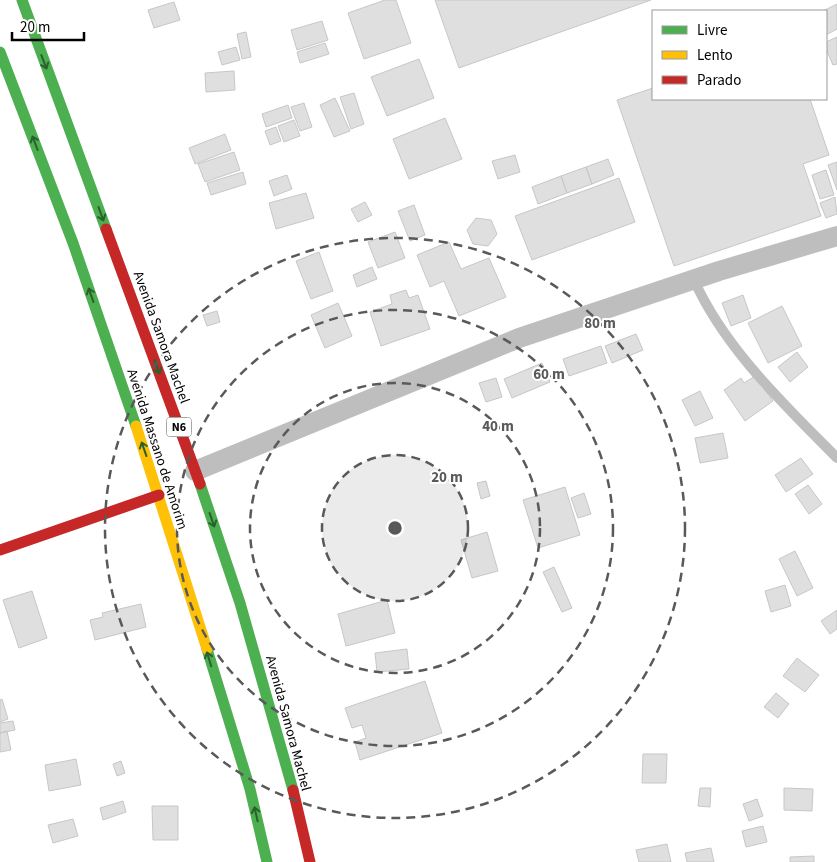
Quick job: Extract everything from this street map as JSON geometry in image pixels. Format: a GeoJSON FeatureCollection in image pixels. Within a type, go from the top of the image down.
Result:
{"type":"FeatureCollection","features":[{"type":"Feature","properties":{"kind":"main road","name":"Avenida Samora Machel"},"geometry":{"type":"LineString","coordinates":[[22,0],[195,471],[243,612],[288,771],[310,862]]}},
{"type":"Feature","properties":{"kind":"main road","name":"Avenida Massano de Amorim"},"geometry":{"type":"LineString","coordinates":[[0,52],[73,243],[159,495],[250,789],[267,862]]}},
{"type":"Feature","properties":{"kind":"main road"},"geometry":{"type":"LineString","coordinates":[[0,550],[159,495]]}},
{"type":"Feature","properties":{"kind":"street"},"geometry":{"type":"LineString","coordinates":[[195,471],[519,338],[694,280],[837,236]]}},
{"type":"Feature","properties":{"kind":"lane"},"geometry":{"type":"LineString","coordinates":[[694,280],[707,309],[766,385],[837,458]]}},
{"type":"Feature","properties":{"kind":"building"},"geometry":{"type":"Polygon","coordinates":[[[385,0],[396,0],[411,43],[364,59],[348,13],[385,0]]]}},
{"type":"Feature","properties":{"kind":"building"},"geometry":{"type":"Polygon","coordinates":[[[435,0],[651,0],[459,68],[435,0]]]}},
{"type":"Feature","properties":{"kind":"building"},"geometry":{"type":"Polygon","coordinates":[[[174,2],[180,20],[154,28],[148,10],[174,2]]]}},
{"type":"Feature","properties":{"kind":"building"},"geometry":{"type":"Polygon","coordinates":[[[837,4],[837,29],[827,34],[827,10],[825,10],[837,4]]]}},
{"type":"Feature","properties":{"kind":"building"},"geometry":{"type":"Polygon","coordinates":[[[322,21],[328,40],[297,50],[291,30],[322,21]]]}},
{"type":"Feature","properties":{"kind":"building"},"geometry":{"type":"Polygon","coordinates":[[[246,32],[251,57],[242,59],[237,34],[246,32]]]}},
{"type":"Feature","properties":{"kind":"building"},"geometry":{"type":"Polygon","coordinates":[[[837,37],[837,64],[833,65],[827,51],[827,42],[837,37]]]}},
{"type":"Feature","properties":{"kind":"building"},"geometry":{"type":"Polygon","coordinates":[[[325,43],[329,54],[300,63],[297,52],[325,43]]]}},
{"type":"Feature","properties":{"kind":"building"},"geometry":{"type":"Polygon","coordinates":[[[236,47],[240,60],[222,65],[218,52],[236,47]]]}},
{"type":"Feature","properties":{"kind":"building"},"geometry":{"type":"Polygon","coordinates":[[[419,59],[434,98],[387,116],[371,77],[419,59]]]}},
{"type":"Feature","properties":{"kind":"building"},"geometry":{"type":"Polygon","coordinates":[[[234,71],[235,90],[206,92],[205,73],[234,71]]]}},
{"type":"Feature","properties":{"kind":"building"},"geometry":{"type":"Polygon","coordinates":[[[652,88],[652,100],[810,100],[829,155],[803,164],[821,216],[674,266],[617,100],[652,88]]]}},
{"type":"Feature","properties":{"kind":"building"},"geometry":{"type":"Polygon","coordinates":[[[354,93],[364,124],[351,129],[340,97],[354,93]]]}},
{"type":"Feature","properties":{"kind":"building"},"geometry":{"type":"Polygon","coordinates":[[[335,98],[350,131],[334,137],[320,105],[335,98]]]}},
{"type":"Feature","properties":{"kind":"building"},"geometry":{"type":"Polygon","coordinates":[[[304,103],[312,127],[300,131],[291,107],[304,103]]]}},
{"type":"Feature","properties":{"kind":"building"},"geometry":{"type":"Polygon","coordinates":[[[288,105],[292,118],[266,127],[262,114],[288,105]]]}},
{"type":"Feature","properties":{"kind":"building"},"geometry":{"type":"Polygon","coordinates":[[[445,118],[462,159],[409,179],[393,139],[445,118]]]}},
{"type":"Feature","properties":{"kind":"building"},"geometry":{"type":"Polygon","coordinates":[[[294,120],[300,136],[284,142],[278,126],[294,120]]]}},
{"type":"Feature","properties":{"kind":"building"},"geometry":{"type":"Polygon","coordinates":[[[276,127],[281,141],[270,145],[265,131],[276,127]]]}},
{"type":"Feature","properties":{"kind":"building"},"geometry":{"type":"Polygon","coordinates":[[[225,134],[231,150],[195,164],[189,148],[225,134]]]}},
{"type":"Feature","properties":{"kind":"building"},"geometry":{"type":"Polygon","coordinates":[[[234,152],[240,170],[205,182],[198,164],[234,152]]]}},
{"type":"Feature","properties":{"kind":"building"},"geometry":{"type":"Polygon","coordinates":[[[515,155],[520,172],[498,179],[492,161],[515,155]]]}},
{"type":"Feature","properties":{"kind":"building"},"geometry":{"type":"Polygon","coordinates":[[[608,159],[614,175],[592,184],[586,167],[608,159]]]}},
{"type":"Feature","properties":{"kind":"building"},"geometry":{"type":"Polygon","coordinates":[[[837,162],[837,190],[828,165],[837,162]]]}},
{"type":"Feature","properties":{"kind":"building"},"geometry":{"type":"Polygon","coordinates":[[[586,167],[592,184],[567,193],[561,176],[586,167]]]}},
{"type":"Feature","properties":{"kind":"building"},"geometry":{"type":"Polygon","coordinates":[[[826,170],[834,195],[820,199],[812,175],[826,170]]]}},
{"type":"Feature","properties":{"kind":"building"},"geometry":{"type":"Polygon","coordinates":[[[243,172],[246,184],[211,195],[207,183],[243,172]]]}},
{"type":"Feature","properties":{"kind":"building"},"geometry":{"type":"Polygon","coordinates":[[[287,175],[292,189],[274,196],[269,181],[287,175]]]}},
{"type":"Feature","properties":{"kind":"building"},"geometry":{"type":"Polygon","coordinates":[[[561,176],[567,193],[538,204],[532,187],[561,176]]]}},
{"type":"Feature","properties":{"kind":"building"},"geometry":{"type":"Polygon","coordinates":[[[619,178],[635,222],[532,260],[515,216],[619,178]]]}},
{"type":"Feature","properties":{"kind":"building"},"geometry":{"type":"Polygon","coordinates":[[[306,193],[314,218],[276,229],[269,203],[306,193]]]}},
{"type":"Feature","properties":{"kind":"building"},"geometry":{"type":"Polygon","coordinates":[[[835,197],[837,214],[826,218],[820,203],[835,197]]]}},
{"type":"Feature","properties":{"kind":"building"},"geometry":{"type":"Polygon","coordinates":[[[365,202],[372,215],[358,222],[351,209],[365,202]]]}},
{"type":"Feature","properties":{"kind":"building"},"geometry":{"type":"Polygon","coordinates":[[[414,205],[425,235],[410,241],[398,211],[414,205]]]}},
{"type":"Feature","properties":{"kind":"building"},"geometry":{"type":"Polygon","coordinates":[[[476,218],[491,220],[497,234],[488,246],[473,244],[467,230],[476,218]]]}},
{"type":"Feature","properties":{"kind":"building"},"geometry":{"type":"Polygon","coordinates":[[[395,232],[405,258],[378,268],[368,242],[395,232]]]}},
{"type":"Feature","properties":{"kind":"building"},"geometry":{"type":"Polygon","coordinates":[[[449,242],[461,269],[489,258],[506,297],[459,316],[444,281],[430,287],[417,255],[449,242]]]}},
{"type":"Feature","properties":{"kind":"building"},"geometry":{"type":"Polygon","coordinates":[[[319,252],[333,291],[311,299],[296,261],[319,252]]]}},
{"type":"Feature","properties":{"kind":"building"},"geometry":{"type":"Polygon","coordinates":[[[372,267],[377,279],[357,287],[353,275],[372,267]]]}},
{"type":"Feature","properties":{"kind":"building"},"geometry":{"type":"Polygon","coordinates":[[[406,290],[409,298],[418,295],[430,329],[381,346],[370,312],[392,304],[390,295],[406,290]]]}},
{"type":"Feature","properties":{"kind":"building"},"geometry":{"type":"Polygon","coordinates":[[[743,295],[751,318],[731,326],[722,303],[743,295]]]}},
{"type":"Feature","properties":{"kind":"building"},"geometry":{"type":"Polygon","coordinates":[[[338,303],[352,336],[325,348],[311,315],[338,303]]]}},
{"type":"Feature","properties":{"kind":"building"},"geometry":{"type":"Polygon","coordinates":[[[782,306],[802,346],[768,363],[748,323],[782,306]]]}},
{"type":"Feature","properties":{"kind":"building"},"geometry":{"type":"Polygon","coordinates":[[[217,311],[220,322],[207,326],[203,315],[217,311]]]}},
{"type":"Feature","properties":{"kind":"building"},"geometry":{"type":"Polygon","coordinates":[[[636,334],[643,350],[612,363],[605,346],[636,334]]]}},
{"type":"Feature","properties":{"kind":"building"},"geometry":{"type":"Polygon","coordinates":[[[601,346],[607,363],[569,376],[563,359],[601,346]]]}},
{"type":"Feature","properties":{"kind":"building"},"geometry":{"type":"Polygon","coordinates":[[[797,352],[808,367],[790,382],[778,367],[797,352]]]}},
{"type":"Feature","properties":{"kind":"building"},"geometry":{"type":"Polygon","coordinates":[[[542,363],[550,382],[512,398],[504,379],[542,363]]]}},
{"type":"Feature","properties":{"kind":"building"},"geometry":{"type":"Polygon","coordinates":[[[755,376],[773,401],[745,421],[724,390],[741,378],[744,383],[755,376]]]}},
{"type":"Feature","properties":{"kind":"building"},"geometry":{"type":"Polygon","coordinates":[[[496,378],[502,397],[486,402],[479,383],[496,378]]]}},
{"type":"Feature","properties":{"kind":"building"},"geometry":{"type":"Polygon","coordinates":[[[700,391],[713,418],[695,426],[682,400],[700,391]]]}},
{"type":"Feature","properties":{"kind":"building"},"geometry":{"type":"Polygon","coordinates":[[[723,433],[728,458],[700,463],[695,438],[723,433]]]}},
{"type":"Feature","properties":{"kind":"building"},"geometry":{"type":"Polygon","coordinates":[[[801,458],[813,474],[786,492],[775,475],[801,458]]]}},
{"type":"Feature","properties":{"kind":"building"},"geometry":{"type":"Polygon","coordinates":[[[486,481],[490,496],[481,499],[477,483],[486,481]]]}},
{"type":"Feature","properties":{"kind":"building"},"geometry":{"type":"Polygon","coordinates":[[[808,485],[822,504],[809,514],[795,494],[808,485]]]}},
{"type":"Feature","properties":{"kind":"building"},"geometry":{"type":"Polygon","coordinates":[[[565,487],[580,535],[538,548],[523,500],[565,487]]]}},
{"type":"Feature","properties":{"kind":"building"},"geometry":{"type":"Polygon","coordinates":[[[584,493],[591,514],[578,518],[571,498],[584,493]]]}},
{"type":"Feature","properties":{"kind":"building"},"geometry":{"type":"Polygon","coordinates":[[[487,532],[498,571],[472,578],[461,540],[487,532]]]}},
{"type":"Feature","properties":{"kind":"building"},"geometry":{"type":"Polygon","coordinates":[[[795,551],[813,588],[797,596],[779,559],[795,551]]]}},
{"type":"Feature","properties":{"kind":"building"},"geometry":{"type":"Polygon","coordinates":[[[554,567],[572,608],[562,612],[543,572],[554,567]]]}},
{"type":"Feature","properties":{"kind":"building"},"geometry":{"type":"Polygon","coordinates":[[[785,585],[791,606],[771,612],[765,591],[785,585]]]}},
{"type":"Feature","properties":{"kind":"building"},"geometry":{"type":"Polygon","coordinates":[[[32,591],[47,638],[19,648],[3,600],[32,591]]]}},
{"type":"Feature","properties":{"kind":"building"},"geometry":{"type":"Polygon","coordinates":[[[387,600],[395,633],[346,646],[338,614],[387,600]]]}},
{"type":"Feature","properties":{"kind":"building"},"geometry":{"type":"Polygon","coordinates":[[[141,604],[146,627],[95,640],[90,620],[103,617],[102,613],[141,604]]]}},
{"type":"Feature","properties":{"kind":"building"},"geometry":{"type":"Polygon","coordinates":[[[837,610],[837,629],[830,634],[821,621],[837,610]]]}},
{"type":"Feature","properties":{"kind":"building"},"geometry":{"type":"Polygon","coordinates":[[[407,649],[409,669],[377,672],[375,653],[407,649]]]}},
{"type":"Feature","properties":{"kind":"building"},"geometry":{"type":"Polygon","coordinates":[[[797,658],[819,675],[805,692],[783,676],[797,658]]]}},
{"type":"Feature","properties":{"kind":"building"},"geometry":{"type":"Polygon","coordinates":[[[425,681],[442,733],[360,760],[355,742],[366,738],[362,725],[352,728],[345,708],[425,681]]]}},
{"type":"Feature","properties":{"kind":"building"},"geometry":{"type":"Polygon","coordinates":[[[776,693],[789,704],[778,718],[764,707],[776,693]]]}},
{"type":"Feature","properties":{"kind":"building"},"geometry":{"type":"Polygon","coordinates":[[[2,699],[8,719],[0,722],[0,700],[2,699]]]}},
{"type":"Feature","properties":{"kind":"building"},"geometry":{"type":"Polygon","coordinates":[[[13,721],[15,730],[0,733],[0,723],[13,721]]]}},
{"type":"Feature","properties":{"kind":"building"},"geometry":{"type":"Polygon","coordinates":[[[7,731],[11,750],[0,752],[0,733],[7,731]]]}},
{"type":"Feature","properties":{"kind":"building"},"geometry":{"type":"Polygon","coordinates":[[[643,754],[667,754],[666,783],[642,783],[643,754]]]}},
{"type":"Feature","properties":{"kind":"building"},"geometry":{"type":"Polygon","coordinates":[[[76,759],[81,785],[49,791],[45,765],[76,759]]]}},
{"type":"Feature","properties":{"kind":"building"},"geometry":{"type":"Polygon","coordinates":[[[121,761],[125,773],[117,776],[113,764],[121,761]]]}},
{"type":"Feature","properties":{"kind":"building"},"geometry":{"type":"Polygon","coordinates":[[[700,788],[711,788],[710,807],[698,806],[700,788]]]}},
{"type":"Feature","properties":{"kind":"building"},"geometry":{"type":"Polygon","coordinates":[[[784,788],[813,789],[812,811],[784,810],[784,788]]]}},
{"type":"Feature","properties":{"kind":"building"},"geometry":{"type":"Polygon","coordinates":[[[757,799],[763,816],[749,821],[743,804],[757,799]]]}},
{"type":"Feature","properties":{"kind":"building"},"geometry":{"type":"Polygon","coordinates":[[[123,801],[126,812],[103,820],[100,808],[123,801]]]}},
{"type":"Feature","properties":{"kind":"building"},"geometry":{"type":"Polygon","coordinates":[[[152,806],[178,806],[178,840],[153,840],[152,806]]]}},
{"type":"Feature","properties":{"kind":"building"},"geometry":{"type":"Polygon","coordinates":[[[73,819],[78,836],[53,843],[48,825],[73,819]]]}},
{"type":"Feature","properties":{"kind":"building"},"geometry":{"type":"Polygon","coordinates":[[[763,826],[767,842],[746,847],[742,831],[763,826]]]}},
{"type":"Feature","properties":{"kind":"building"},"geometry":{"type":"Polygon","coordinates":[[[667,844],[671,862],[639,862],[636,850],[667,844]]]}},
{"type":"Feature","properties":{"kind":"building"},"geometry":{"type":"Polygon","coordinates":[[[711,848],[714,862],[687,862],[685,853],[711,848]]]}},
{"type":"Feature","properties":{"kind":"building"},"geometry":{"type":"Polygon","coordinates":[[[814,856],[814,862],[790,862],[790,857],[814,856]]]}},
{"type":"Feature","properties":{"kind":"traffic: fast"},"geometry":{"type":"LineString","coordinates":[[22,0],[106,229]]}},
{"type":"Feature","properties":{"kind":"traffic: fast"},"geometry":{"type":"LineString","coordinates":[[0,52],[73,243],[136,426]]}},
{"type":"Feature","properties":{"kind":"traffic: fast"},"geometry":{"type":"LineString","coordinates":[[200,484],[240,603],[293,790]]}},
{"type":"Feature","properties":{"kind":"traffic: fast"},"geometry":{"type":"LineString","coordinates":[[207,649],[250,789],[267,862]]}},
{"type":"Feature","properties":{"kind":"traffic: slow"},"geometry":{"type":"LineString","coordinates":[[136,426],[207,649]]}},
{"type":"Feature","properties":{"kind":"traffic: jam"},"geometry":{"type":"LineString","coordinates":[[106,229],[200,484]]}},
{"type":"Feature","properties":{"kind":"traffic: jam"},"geometry":{"type":"LineString","coordinates":[[0,550],[159,495]]}},
{"type":"Feature","properties":{"kind":"traffic: jam"},"geometry":{"type":"LineString","coordinates":[[293,790],[310,862]]}}]}
